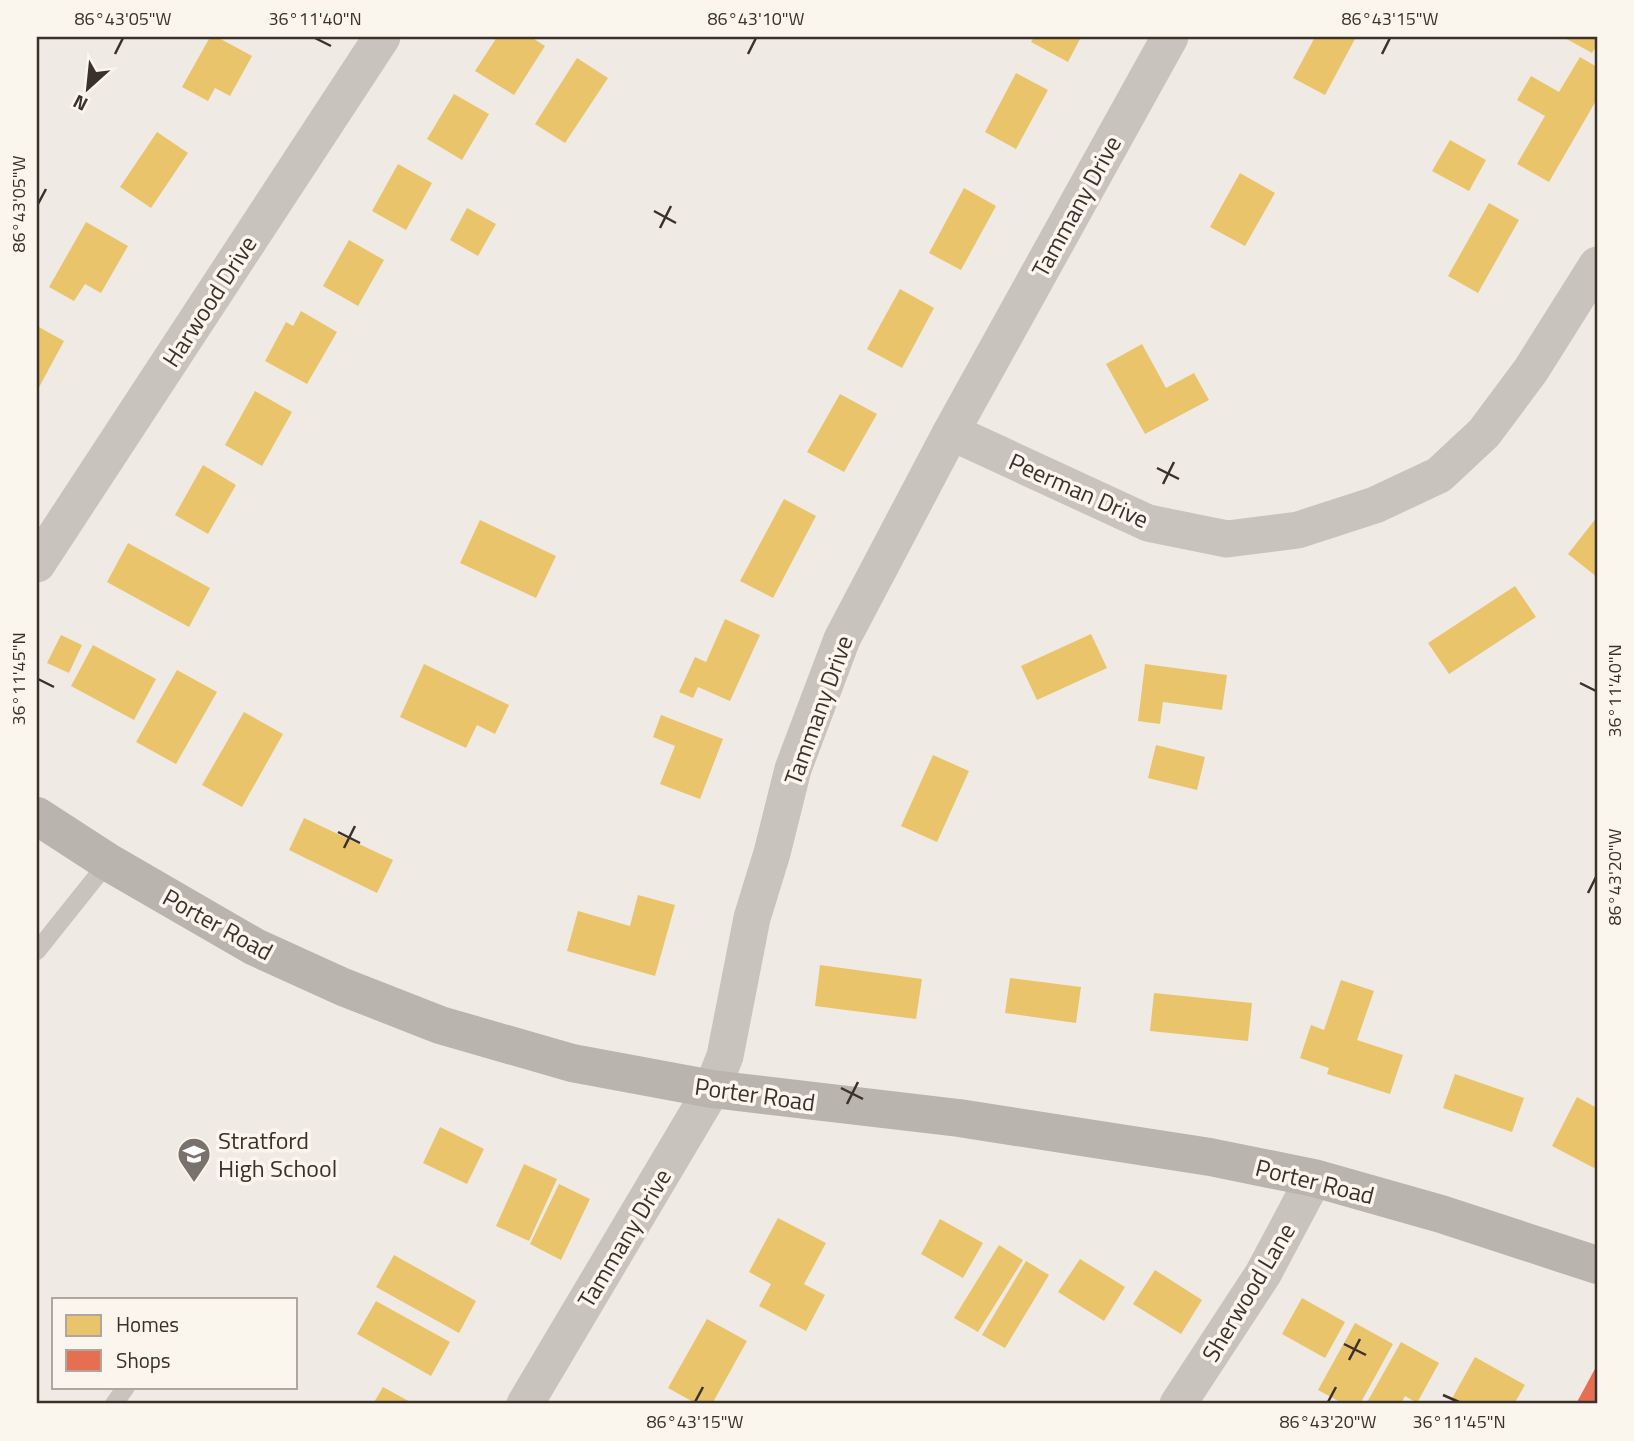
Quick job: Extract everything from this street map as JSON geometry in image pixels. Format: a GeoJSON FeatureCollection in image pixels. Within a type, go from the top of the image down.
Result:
{"type":"FeatureCollection","features":[{"type":"Feature","properties":{"kind":"street","name":"Harwood Drive"},"geometry":{"type":"LineString","coordinates":[[37,564],[382,37]]}},
{"type":"Feature","properties":{"kind":"street","name":"Tammany Drive"},"geometry":{"type":"LineString","coordinates":[[525,1404],[712,1089],[725,1056],[752,918],[793,769],[842,639],[951,432],[1170,37]]}},
{"type":"Feature","properties":{"kind":"street","name":"Peerman Drive"},"geometry":{"type":"LineString","coordinates":[[951,432],[1148,523],[1227,539],[1298,530],[1375,505],[1439,475],[1484,432],[1516,391],[1597,265]]}},
{"type":"Feature","properties":{"kind":"street","name":"Porter Road"},"geometry":{"type":"LineString","coordinates":[[37,816],[108,862],[255,947],[343,987],[440,1025],[572,1063],[712,1089],[959,1118],[1210,1157],[1314,1178],[1441,1214],[1597,1265]]}},
{"type":"Feature","properties":{"kind":"street","name":"Sherwood Lane"},"geometry":{"type":"LineString","coordinates":[[1178,1404],[1263,1274],[1314,1178]]}},
{"type":"Feature","properties":{"kind":"lane"},"geometry":{"type":"LineString","coordinates":[[37,951],[108,862]]}},
{"type":"Feature","properties":{"kind":"lane"},"geometry":{"type":"LineString","coordinates":[[114,1404],[125,1388]]}},
{"type":"Feature","properties":{"kind":"building: Homes"},"geometry":{"type":"Polygon","coordinates":[[[210,37],[217,37],[252,56],[230,96],[215,88],[208,101],[182,87],[210,37]]]}},
{"type":"Feature","properties":{"kind":"building: Homes"},"geometry":{"type":"Polygon","coordinates":[[[497,37],[531,37],[545,46],[514,95],[475,71],[497,37]]]}},
{"type":"Feature","properties":{"kind":"building: Homes"},"geometry":{"type":"Polygon","coordinates":[[[1034,37],[1081,37],[1068,62],[1031,42],[1034,37]]]}},
{"type":"Feature","properties":{"kind":"building: Homes"},"geometry":{"type":"Polygon","coordinates":[[[1315,37],[1356,37],[1325,95],[1293,78],[1315,37]]]}},
{"type":"Feature","properties":{"kind":"building: Homes"},"geometry":{"type":"Polygon","coordinates":[[[1563,37],[1597,37],[1597,45],[1592,53],[1563,37]]]}},
{"type":"Feature","properties":{"kind":"building: Homes"},"geometry":{"type":"Polygon","coordinates":[[[1580,57],[1597,67],[1597,99],[1549,182],[1517,164],[1545,116],[1517,100],[1531,76],[1559,92],[1580,57]]]}},
{"type":"Feature","properties":{"kind":"building: Homes"},"geometry":{"type":"Polygon","coordinates":[[[577,58],[608,78],[565,143],[535,124],[577,58]]]}},
{"type":"Feature","properties":{"kind":"building: Homes"},"geometry":{"type":"Polygon","coordinates":[[[1016,73],[1048,90],[1016,149],[985,132],[1016,73]]]}},
{"type":"Feature","properties":{"kind":"building: Homes"},"geometry":{"type":"Polygon","coordinates":[[[454,94],[489,114],[462,160],[427,139],[454,94]]]}},
{"type":"Feature","properties":{"kind":"building: Homes"},"geometry":{"type":"Polygon","coordinates":[[[157,132],[188,153],[151,208],[120,187],[157,132]]]}},
{"type":"Feature","properties":{"kind":"building: Homes"},"geometry":{"type":"Polygon","coordinates":[[[1450,140],[1486,160],[1469,191],[1432,171],[1450,140]]]}},
{"type":"Feature","properties":{"kind":"building: Homes"},"geometry":{"type":"Polygon","coordinates":[[[398,164],[432,183],[406,230],[372,211],[398,164]]]}},
{"type":"Feature","properties":{"kind":"building: Homes"},"geometry":{"type":"Polygon","coordinates":[[[1240,173],[1275,193],[1245,246],[1210,227],[1240,173]]]}},
{"type":"Feature","properties":{"kind":"building: Homes"},"geometry":{"type":"Polygon","coordinates":[[[964,188],[996,206],[961,270],[929,253],[964,188]]]}},
{"type":"Feature","properties":{"kind":"building: Homes"},"geometry":{"type":"Polygon","coordinates":[[[1489,203],[1519,220],[1478,293],[1448,276],[1489,203]]]}},
{"type":"Feature","properties":{"kind":"building: Homes"},"geometry":{"type":"Polygon","coordinates":[[[467,208],[496,224],[478,256],[450,240],[467,208]]]}},
{"type":"Feature","properties":{"kind":"building: Homes"},"geometry":{"type":"Polygon","coordinates":[[[86,222],[128,246],[101,293],[85,284],[74,301],[49,287],[86,222]]]}},
{"type":"Feature","properties":{"kind":"building: Homes"},"geometry":{"type":"Polygon","coordinates":[[[349,240],[384,260],[358,306],[323,286],[349,240]]]}},
{"type":"Feature","properties":{"kind":"building: Homes"},"geometry":{"type":"Polygon","coordinates":[[[900,289],[934,308],[902,368],[867,349],[900,289]]]}},
{"type":"Feature","properties":{"kind":"building: Homes"},"geometry":{"type":"Polygon","coordinates":[[[301,311],[337,332],[307,384],[265,361],[286,322],[293,326],[301,311]]]}},
{"type":"Feature","properties":{"kind":"building: Homes"},"geometry":{"type":"Polygon","coordinates":[[[37,326],[64,341],[37,391],[37,326]]]}},
{"type":"Feature","properties":{"kind":"building: Homes"},"geometry":{"type":"Polygon","coordinates":[[[1142,344],[1166,388],[1194,373],[1209,400],[1145,434],[1106,364],[1142,344]]]}},
{"type":"Feature","properties":{"kind":"building: Homes"},"geometry":{"type":"Polygon","coordinates":[[[255,391],[292,412],[262,466],[225,445],[255,391]]]}},
{"type":"Feature","properties":{"kind":"building: Homes"},"geometry":{"type":"Polygon","coordinates":[[[840,394],[877,414],[844,472],[807,452],[840,394]]]}},
{"type":"Feature","properties":{"kind":"building: Homes"},"geometry":{"type":"Polygon","coordinates":[[[203,465],[236,485],[208,534],[175,515],[203,465]]]}},
{"type":"Feature","properties":{"kind":"building: Homes"},"geometry":{"type":"Polygon","coordinates":[[[784,499],[816,516],[773,598],[740,581],[784,499]]]}},
{"type":"Feature","properties":{"kind":"building: Homes"},"geometry":{"type":"Polygon","coordinates":[[[1597,517],[1597,577],[1568,554],[1597,517]]]}},
{"type":"Feature","properties":{"kind":"building: Homes"},"geometry":{"type":"Polygon","coordinates":[[[480,520],[556,556],[536,598],[460,563],[480,520]]]}},
{"type":"Feature","properties":{"kind":"building: Homes"},"geometry":{"type":"Polygon","coordinates":[[[128,543],[210,588],[189,627],[107,582],[128,543]]]}},
{"type":"Feature","properties":{"kind":"building: Homes"},"geometry":{"type":"Polygon","coordinates":[[[1515,586],[1536,617],[1449,674],[1428,643],[1515,586]]]}},
{"type":"Feature","properties":{"kind":"building: Homes"},"geometry":{"type":"Polygon","coordinates":[[[725,619],[760,635],[730,701],[698,687],[693,698],[679,692],[695,657],[706,662],[725,619]]]}},
{"type":"Feature","properties":{"kind":"building: Homes"},"geometry":{"type":"Polygon","coordinates":[[[1091,634],[1107,668],[1037,700],[1021,666],[1091,634]]]}},
{"type":"Feature","properties":{"kind":"building: Homes"},"geometry":{"type":"Polygon","coordinates":[[[61,635],[82,645],[69,673],[47,663],[61,635]]]}},
{"type":"Feature","properties":{"kind":"building: Homes"},"geometry":{"type":"Polygon","coordinates":[[[93,645],[156,679],[134,720],[71,686],[93,645]]]}},
{"type":"Feature","properties":{"kind":"building: Homes"},"geometry":{"type":"Polygon","coordinates":[[[424,664],[509,705],[495,734],[477,725],[466,748],[400,717],[424,664]]]}},
{"type":"Feature","properties":{"kind":"building: Homes"},"geometry":{"type":"Polygon","coordinates":[[[1145,664],[1227,675],[1222,710],[1163,702],[1160,724],[1138,721],[1145,664]]]}},
{"type":"Feature","properties":{"kind":"building: Homes"},"geometry":{"type":"Polygon","coordinates":[[[177,670],[217,692],[176,764],[136,742],[177,670]]]}},
{"type":"Feature","properties":{"kind":"building: Homes"},"geometry":{"type":"Polygon","coordinates":[[[244,712],[283,734],[242,807],[202,785],[244,712]]]}},
{"type":"Feature","properties":{"kind":"building: Homes"},"geometry":{"type":"Polygon","coordinates":[[[661,715],[723,739],[700,799],[660,784],[675,746],[653,737],[661,715]]]}},
{"type":"Feature","properties":{"kind":"building: Homes"},"geometry":{"type":"Polygon","coordinates":[[[1156,745],[1205,757],[1197,790],[1148,778],[1156,745]]]}},
{"type":"Feature","properties":{"kind":"building: Homes"},"geometry":{"type":"Polygon","coordinates":[[[933,755],[969,771],[937,842],[901,826],[933,755]]]}},
{"type":"Feature","properties":{"kind":"building: Homes"},"geometry":{"type":"Polygon","coordinates":[[[304,818],[393,860],[377,893],[289,850],[304,818]]]}},
{"type":"Feature","properties":{"kind":"building: Homes"},"geometry":{"type":"Polygon","coordinates":[[[638,895],[675,905],[655,976],[567,951],[578,911],[630,926],[638,895]]]}},
{"type":"Feature","properties":{"kind":"building: Homes"},"geometry":{"type":"Polygon","coordinates":[[[820,965],[922,979],[916,1019],[815,1006],[820,965]]]}},
{"type":"Feature","properties":{"kind":"building: Homes"},"geometry":{"type":"Polygon","coordinates":[[[1010,978],[1081,987],[1076,1023],[1005,1013],[1010,978]]]}},
{"type":"Feature","properties":{"kind":"building: Homes"},"geometry":{"type":"Polygon","coordinates":[[[1341,980],[1374,991],[1357,1040],[1403,1055],[1390,1094],[1327,1074],[1329,1068],[1300,1058],[1311,1025],[1324,1030],[1341,980]]]}},
{"type":"Feature","properties":{"kind":"building: Homes"},"geometry":{"type":"Polygon","coordinates":[[[1154,993],[1252,1003],[1248,1041],[1150,1031],[1154,993]]]}},
{"type":"Feature","properties":{"kind":"building: Homes"},"geometry":{"type":"Polygon","coordinates":[[[1455,1074],[1524,1098],[1512,1132],[1443,1108],[1455,1074]]]}},
{"type":"Feature","properties":{"kind":"building: Homes"},"geometry":{"type":"Polygon","coordinates":[[[1577,1097],[1597,1108],[1597,1161],[1594,1168],[1552,1146],[1577,1097]]]}},
{"type":"Feature","properties":{"kind":"building: Homes"},"geometry":{"type":"Polygon","coordinates":[[[440,1127],[484,1149],[467,1184],[423,1163],[440,1127]]]}},
{"type":"Feature","properties":{"kind":"building: Homes"},"geometry":{"type":"Polygon","coordinates":[[[524,1164],[557,1179],[529,1241],[496,1226],[524,1164]]]}},
{"type":"Feature","properties":{"kind":"building: Homes"},"geometry":{"type":"Polygon","coordinates":[[[559,1184],[590,1199],[561,1260],[530,1244],[559,1184]]]}},
{"type":"Feature","properties":{"kind":"building: Homes"},"geometry":{"type":"Polygon","coordinates":[[[778,1218],[826,1243],[804,1284],[825,1295],[806,1331],[759,1306],[771,1284],[749,1272],[778,1218]]]}},
{"type":"Feature","properties":{"kind":"building: Homes"},"geometry":{"type":"Polygon","coordinates":[[[940,1219],[983,1243],[963,1278],[921,1254],[940,1219]]]}},
{"type":"Feature","properties":{"kind":"building: Homes"},"geometry":{"type":"Polygon","coordinates":[[[999,1245],[1023,1260],[978,1332],[954,1318],[999,1245]]]}},
{"type":"Feature","properties":{"kind":"building: Homes"},"geometry":{"type":"Polygon","coordinates":[[[394,1255],[476,1301],[459,1333],[376,1287],[394,1255]]]}},
{"type":"Feature","properties":{"kind":"building: Homes"},"geometry":{"type":"Polygon","coordinates":[[[1080,1259],[1125,1287],[1104,1321],[1058,1292],[1080,1259]]]}},
{"type":"Feature","properties":{"kind":"building: Homes"},"geometry":{"type":"Polygon","coordinates":[[[1026,1261],[1049,1275],[1005,1348],[982,1335],[1026,1261]]]}},
{"type":"Feature","properties":{"kind":"building: Homes"},"geometry":{"type":"Polygon","coordinates":[[[1155,1270],[1202,1300],[1181,1334],[1133,1304],[1155,1270]]]}},
{"type":"Feature","properties":{"kind":"building: Homes"},"geometry":{"type":"Polygon","coordinates":[[[1302,1298],[1345,1322],[1325,1358],[1282,1334],[1302,1298]]]}},
{"type":"Feature","properties":{"kind":"building: Homes"},"geometry":{"type":"Polygon","coordinates":[[[376,1301],[450,1342],[431,1376],[357,1334],[376,1301]]]}},
{"type":"Feature","properties":{"kind":"building: Homes"},"geometry":{"type":"Polygon","coordinates":[[[707,1319],[747,1341],[712,1404],[697,1404],[668,1388],[707,1319]]]}},
{"type":"Feature","properties":{"kind":"building: Homes"},"geometry":{"type":"Polygon","coordinates":[[[1355,1323],[1393,1344],[1360,1404],[1344,1404],[1318,1390],[1355,1323]]]}},
{"type":"Feature","properties":{"kind":"building: Homes"},"geometry":{"type":"Polygon","coordinates":[[[1401,1342],[1439,1363],[1417,1403],[1405,1396],[1401,1404],[1366,1404],[1401,1342]]]}},
{"type":"Feature","properties":{"kind":"building: Homes"},"geometry":{"type":"Polygon","coordinates":[[[1475,1357],[1525,1385],[1514,1404],[1449,1404],[1475,1357]]]}},
{"type":"Feature","properties":{"kind":"building: Homes"},"geometry":{"type":"Polygon","coordinates":[[[383,1387],[414,1404],[373,1404],[383,1387]]]}},
{"type":"Feature","properties":{"kind":"building: Shops"},"geometry":{"type":"Polygon","coordinates":[[[1597,1365],[1597,1404],[1576,1404],[1597,1365]]]}},
{"type":"Feature","properties":{"kind":"place","name":"Stratford High School"},"geometry":{"type":"Point","coordinates":[194,1184]}}]}
